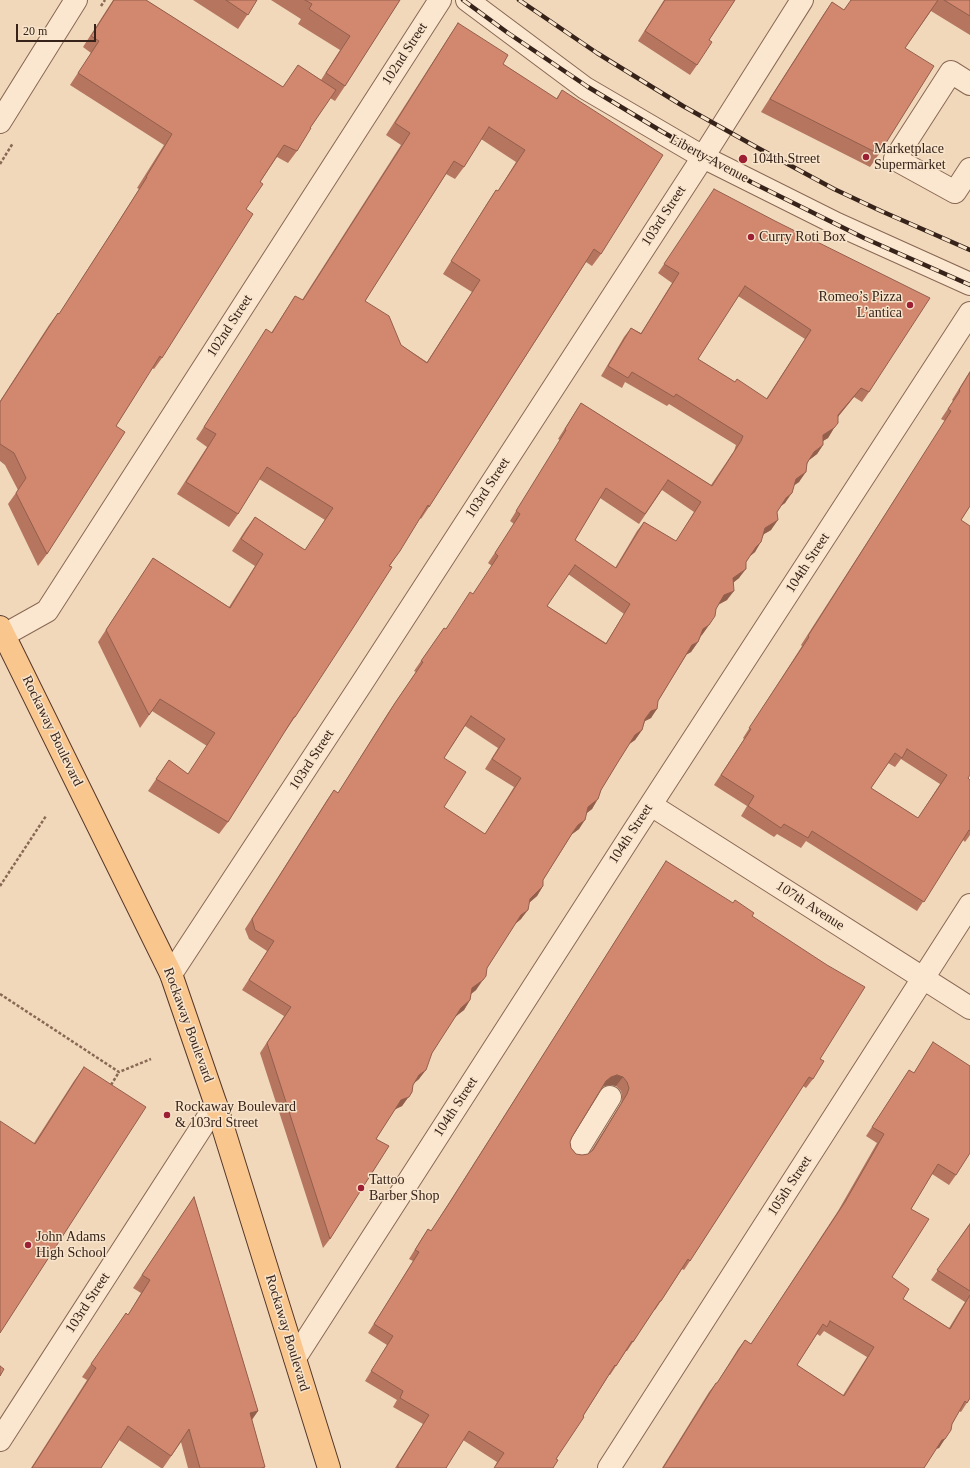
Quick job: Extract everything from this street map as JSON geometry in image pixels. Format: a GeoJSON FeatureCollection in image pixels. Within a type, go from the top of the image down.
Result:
{"type":"FeatureCollection","features":[{"type":"Feature","properties":{"kind":"main road","name":"Rockaway Boulevard"},"geometry":{"type":"LineString","coordinates":[[2,631],[171,974],[216,1105],[329,1468]]}},
{"type":"Feature","properties":{"kind":"street"},"geometry":{"type":"LineString","coordinates":[[0,122],[76,0]]}},
{"type":"Feature","properties":{"kind":"street","name":"102nd Street"},"geometry":{"type":"LineString","coordinates":[[2,631],[47,611],[440,0]]}},
{"type":"Feature","properties":{"kind":"street","name":"Liberty Avenue"},"geometry":{"type":"LineString","coordinates":[[467,0],[585,88],[703,157],[837,224],[970,284]]}},
{"type":"Feature","properties":{"kind":"street","name":"103rd Street"},"geometry":{"type":"LineString","coordinates":[[171,974],[362,684],[703,157],[802,0]]}},
{"type":"Feature","properties":{"kind":"street"},"geometry":{"type":"LineString","coordinates":[[970,84],[951,72],[895,159],[955,192],[970,169]]}},
{"type":"Feature","properties":{"kind":"street","name":"104th Street"},"geometry":{"type":"LineString","coordinates":[[295,1358],[970,313]]}},
{"type":"Feature","properties":{"kind":"street","name":"107th Avenue"},"geometry":{"type":"LineString","coordinates":[[651,805],[970,1008]]}},
{"type":"Feature","properties":{"kind":"street","name":"105th Street"},"geometry":{"type":"LineString","coordinates":[[609,1468],[970,905]]}},
{"type":"Feature","properties":{"kind":"street"},"geometry":{"type":"LineString","coordinates":[[576,1152],[610,1097]]}},
{"type":"Feature","properties":{"kind":"street","name":"103rd Street"},"geometry":{"type":"LineString","coordinates":[[0,1440],[216,1105]]}},
{"type":"Feature","properties":{"kind":"path"},"geometry":{"type":"LineString","coordinates":[[0,886],[46,816]]}},
{"type":"Feature","properties":{"kind":"path"},"geometry":{"type":"LineString","coordinates":[[0,994],[119,1072]]}},
{"type":"Feature","properties":{"kind":"path"},"geometry":{"type":"LineString","coordinates":[[109,1089],[119,1072],[152,1059]]}},
{"type":"Feature","properties":{"kind":"building"},"geometry":{"type":"Polygon","coordinates":[[[114,0],[146,0],[283,87],[298,65],[336,90],[310,128],[297,151],[284,145],[260,182],[263,184],[246,209],[253,214],[162,358],[160,356],[116,426],[125,432],[47,554],[16,493],[26,478],[14,453],[0,444],[0,402],[114,229],[172,134],[78,73],[99,41],[91,36],[114,0]]]}},
{"type":"Feature","properties":{"kind":"building"},"geometry":{"type":"Polygon","coordinates":[[[226,0],[257,0],[248,15],[226,0]]]}},
{"type":"Feature","properties":{"kind":"building"},"geometry":{"type":"Polygon","coordinates":[[[305,0],[400,0],[345,86],[326,73],[350,36],[309,9],[312,4],[305,0]]]}},
{"type":"Feature","properties":{"kind":"building"},"geometry":{"type":"Polygon","coordinates":[[[665,0],[735,0],[709,40],[712,42],[697,65],[645,31],[665,0]]]}},
{"type":"Feature","properties":{"kind":"building"},"geometry":{"type":"Polygon","coordinates":[[[851,0],[938,0],[905,48],[934,66],[879,154],[770,99],[832,2],[844,10],[851,0]]]}},
{"type":"Feature","properties":{"kind":"building"},"geometry":{"type":"Polygon","coordinates":[[[944,0],[970,0],[970,16],[944,0]]]}},
{"type":"Feature","properties":{"kind":"building"},"geometry":{"type":"Polygon","coordinates":[[[458,23],[508,55],[503,64],[557,99],[562,90],[663,155],[601,254],[594,249],[429,507],[428,505],[389,566],[392,567],[294,717],[228,822],[156,779],[169,760],[188,774],[215,733],[160,699],[149,715],[106,630],[153,558],[230,608],[263,554],[241,539],[255,517],[305,550],[333,508],[267,467],[238,514],[186,482],[216,434],[204,427],[266,329],[272,333],[295,296],[303,300],[410,133],[395,123],[458,23]],[[489,127],[464,167],[454,161],[365,301],[389,316],[401,345],[427,363],[480,280],[451,261],[496,190],[498,191],[525,150],[489,127]]]}},
{"type":"Feature","properties":{"kind":"building"},"geometry":{"type":"Polygon","coordinates":[[[714,189],[930,298],[869,392],[861,388],[838,415],[838,423],[834,428],[823,435],[823,445],[814,452],[807,463],[806,472],[796,479],[792,493],[786,498],[777,512],[778,520],[765,528],[761,542],[746,562],[746,569],[733,578],[734,591],[724,595],[716,609],[715,616],[709,625],[703,629],[698,642],[692,645],[658,701],[657,709],[651,711],[645,719],[642,730],[635,735],[601,790],[598,799],[588,807],[585,820],[578,825],[573,832],[543,880],[543,886],[530,899],[528,910],[521,915],[487,968],[486,976],[472,988],[470,1000],[461,1008],[432,1053],[426,1070],[419,1075],[413,1085],[412,1092],[409,1097],[401,1100],[376,1139],[389,1146],[330,1239],[267,1043],[291,1007],[249,980],[274,941],[255,930],[252,919],[334,790],[338,793],[423,662],[421,661],[444,628],[446,629],[470,592],[473,594],[498,556],[495,553],[520,514],[516,511],[581,403],[712,486],[741,441],[743,436],[676,394],[674,397],[632,372],[628,378],[608,366],[631,328],[641,334],[679,273],[664,264],[714,189]],[[745,286],[698,359],[735,382],[737,379],[767,399],[811,330],[745,286]],[[668,480],[645,514],[606,488],[575,540],[616,568],[644,522],[676,541],[701,502],[668,480]],[[575,565],[547,606],[606,644],[630,604],[575,565]],[[471,716],[444,758],[466,772],[444,807],[485,834],[521,778],[492,759],[505,739],[471,716]]]}},
{"type":"Feature","properties":{"kind":"building"},"geometry":{"type":"Polygon","coordinates":[[[970,372],[970,506],[961,520],[970,526],[970,775],[968,778],[970,780],[970,831],[969,830],[924,902],[812,831],[808,838],[784,824],[781,828],[748,806],[754,796],[721,775],[751,729],[749,728],[809,637],[808,636],[951,411],[948,409],[960,391],[959,390],[970,372]],[[907,749],[902,758],[895,753],[871,788],[918,818],[947,775],[907,749]]]}},
{"type":"Feature","properties":{"kind":"building"},"geometry":{"type":"Polygon","coordinates":[[[666,861],[733,903],[735,900],[754,913],[752,916],[827,965],[865,987],[820,1059],[824,1061],[813,1079],[809,1077],[690,1261],[688,1259],[633,1342],[632,1341],[616,1366],[615,1365],[583,1416],[584,1417],[556,1459],[558,1460],[553,1468],[494,1468],[504,1453],[469,1431],[446,1468],[398,1468],[398,1465],[429,1415],[400,1398],[403,1391],[371,1371],[393,1336],[374,1324],[419,1252],[415,1250],[428,1229],[431,1231],[450,1202],[666,861]],[[617,1075],[606,1081],[572,1137],[570,1142],[571,1148],[576,1154],[588,1154],[593,1150],[627,1094],[629,1088],[623,1077],[617,1075]]]}},
{"type":"Feature","properties":{"kind":"building"},"geometry":{"type":"Polygon","coordinates":[[[933,1042],[970,1066],[970,1153],[956,1175],[938,1164],[911,1209],[929,1219],[892,1277],[909,1289],[903,1299],[950,1329],[970,1295],[970,1398],[967,1403],[965,1401],[952,1424],[951,1430],[945,1439],[942,1440],[924,1468],[663,1468],[716,1383],[745,1340],[751,1344],[845,1202],[884,1134],[872,1127],[909,1070],[914,1073],[933,1042]],[[830,1321],[827,1327],[823,1324],[797,1365],[844,1396],[874,1347],[830,1321]]]}},
{"type":"Feature","properties":{"kind":"building","name":"John Adams High School"},"geometry":{"type":"Polygon","coordinates":[[[84,1067],[146,1107],[0,1333],[0,1121],[35,1144],[84,1067]]]}},
{"type":"Feature","properties":{"kind":"building"},"geometry":{"type":"Polygon","coordinates":[[[194,1197],[258,1411],[250,1413],[265,1467],[200,1468],[189,1429],[171,1456],[128,1426],[101,1468],[32,1468],[96,1368],[91,1364],[126,1313],[128,1315],[150,1280],[142,1275],[194,1197]]]}},
{"type":"Feature","properties":{"kind":"building"},"geometry":{"type":"Polygon","coordinates":[[[970,1224],[970,1291],[937,1270],[970,1224]]]}},
{"type":"Feature","properties":{"kind":"building"},"geometry":{"type":"Polygon","coordinates":[[[0,1366],[4,1369],[0,1376],[0,1366]]]}},
{"type":"Feature","properties":{"kind":"railway"},"geometry":{"type":"LineString","coordinates":[[463,0],[508,33],[588,87],[661,131],[751,182],[864,238],[970,285]]}},
{"type":"Feature","properties":{"kind":"railway"},"geometry":{"type":"LineString","coordinates":[[519,0],[597,53],[683,106],[758,148],[834,189],[970,250]]}},
{"type":"Feature","properties":{"kind":"place","name":"Marketplace Supermarket"},"geometry":{"type":"Point","coordinates":[866,157]}},
{"type":"Feature","properties":{"kind":"place","name":"104th Street"},"geometry":{"type":"Point","coordinates":[743,159]}},
{"type":"Feature","properties":{"kind":"place","name":"Curry Roti Box"},"geometry":{"type":"Point","coordinates":[751,237]}},
{"type":"Feature","properties":{"kind":"place","name":"Romeo’s Pizza L’antica"},"geometry":{"type":"Point","coordinates":[910,305]}},
{"type":"Feature","properties":{"kind":"place","name":"Rockaway Boulevard & 103rd Street"},"geometry":{"type":"Point","coordinates":[167,1115]}},
{"type":"Feature","properties":{"kind":"place","name":"Tattoo Barber Shop"},"geometry":{"type":"Point","coordinates":[361,1188]}},
{"type":"Feature","properties":{"kind":"place","name":"John Adams High School"},"geometry":{"type":"Point","coordinates":[28,1245]}}]}
